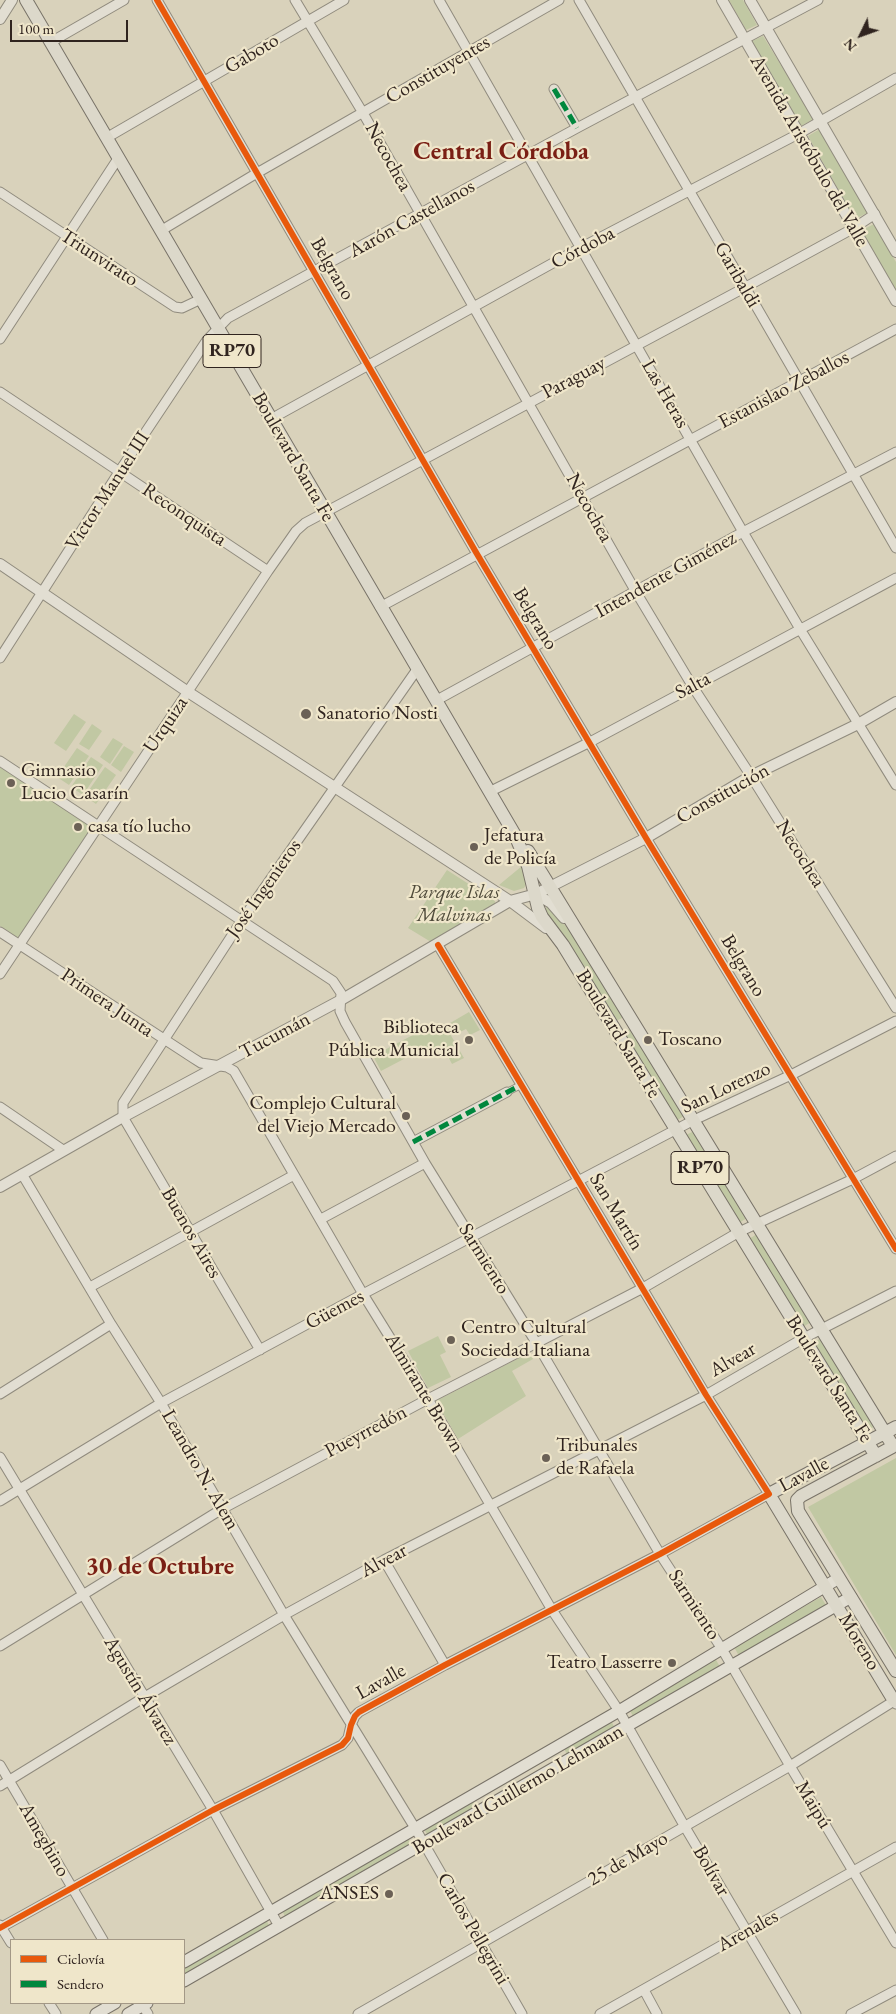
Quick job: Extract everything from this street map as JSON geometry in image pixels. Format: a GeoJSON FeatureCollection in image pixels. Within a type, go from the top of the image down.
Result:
{"type":"FeatureCollection","features":[{"type":"Feature","properties":{"kind":"main road","name":"Boulevard Santa Fe"},"geometry":{"type":"LineString","coordinates":[[26,0],[108,137],[380,607],[418,668],[516,836],[528,866],[542,917],[559,939],[876,1456]]}},
{"type":"Feature","properties":{"kind":"main road","name":"Boulevard Santa Fe"},"geometry":{"type":"LineString","coordinates":[[516,836],[526,847],[821,1329],[890,1429],[895,1446]]}},
{"type":"Feature","properties":{"kind":"main road"},"geometry":{"type":"LineString","coordinates":[[615,1030],[632,1021]]}},
{"type":"Feature","properties":{"kind":"main road","name":"Lavalle"},"geometry":{"type":"LineString","coordinates":[[769,1494],[890,1429]]}},
{"type":"Feature","properties":{"kind":"main road","name":"Lavalle"},"geometry":{"type":"LineString","coordinates":[[839,1578],[798,1511],[797,1500],[801,1496],[895,1446]]}},
{"type":"Feature","properties":{"kind":"main road","name":"San Martín"},"geometry":{"type":"LineString","coordinates":[[769,1494],[837,1605]]}},
{"type":"Feature","properties":{"kind":"main road"},"geometry":{"type":"LineString","coordinates":[[839,1578],[851,1597]]}},
{"type":"Feature","properties":{"kind":"main road","name":"Boulevard Guillermo Lehmann"},"geometry":{"type":"LineString","coordinates":[[185,1961],[619,1711],[839,1578]]}},
{"type":"Feature","properties":{"kind":"main road","name":"Boulevard Guillermo Lehmann"},"geometry":{"type":"LineString","coordinates":[[185,1980],[851,1597]]}},
{"type":"Feature","properties":{"kind":"main road","name":"Moreno"},"geometry":{"type":"LineString","coordinates":[[851,1597],[896,1671]]}},
{"type":"Feature","properties":{"kind":"main road","name":"Moreno"},"geometry":{"type":"LineString","coordinates":[[837,1605],[895,1701]]}},
{"type":"Feature","properties":{"kind":"main road"},"geometry":{"type":"LineString","coordinates":[[555,1747],[563,1764]]}},
{"type":"Feature","properties":{"kind":"main road"},"geometry":{"type":"LineString","coordinates":[[476,1793],[485,1808]]}},
{"type":"Feature","properties":{"kind":"main road"},"geometry":{"type":"LineString","coordinates":[[96,2014],[113,2004]]}},
{"type":"Feature","properties":{"kind":"main road"},"geometry":{"type":"LineString","coordinates":[[128,2014],[145,2006]]}},
{"type":"Feature","properties":{"kind":"street"},"geometry":{"type":"LineString","coordinates":[[0,19],[12,0]]}},
{"type":"Feature","properties":{"kind":"street"},"geometry":{"type":"LineString","coordinates":[[50,42],[124,0]]}},
{"type":"Feature","properties":{"kind":"street","name":"Belgrano"},"geometry":{"type":"LineString","coordinates":[[157,0],[477,554],[646,838],[896,1249]]}},
{"type":"Feature","properties":{"kind":"street","name":"Necochea"},"geometry":{"type":"LineString","coordinates":[[295,0],[363,113],[636,592],[896,1008]]}},
{"type":"Feature","properties":{"kind":"street","name":"Gaboto"},"geometry":{"type":"LineString","coordinates":[[108,137],[344,0]]}},
{"type":"Feature","properties":{"kind":"street","name":"Las Heras"},"geometry":{"type":"LineString","coordinates":[[439,0],[743,532],[896,785]]}},
{"type":"Feature","properties":{"kind":"street","name":"Constituyentes"},"geometry":{"type":"LineString","coordinates":[[162,230],[257,173],[559,0]]}},
{"type":"Feature","properties":{"kind":"street","name":"Garibaldi"},"geometry":{"type":"LineString","coordinates":[[579,0],[896,548]]}},
{"type":"Feature","properties":{"kind":"street","name":"Avenida Aristóbulo del Valle"},"geometry":{"type":"LineString","coordinates":[[722,0],[896,301]]}},
{"type":"Feature","properties":{"kind":"street","name":"Avenida Aristóbulo del Valle"},"geometry":{"type":"LineString","coordinates":[[750,0],[896,252]]}},
{"type":"Feature","properties":{"kind":"street","name":"Aarón Castellanos"},"geometry":{"type":"LineString","coordinates":[[218,326],[228,318],[527,155],[818,0]]}},
{"type":"Feature","properties":{"kind":"street","name":"Córdoba"},"geometry":{"type":"LineString","coordinates":[[271,419],[370,366],[580,248],[800,133],[896,78]]}},
{"type":"Feature","properties":{"kind":"street"},"geometry":{"type":"LineString","coordinates":[[554,89],[577,128]]}},
{"type":"Feature","properties":{"kind":"street"},"geometry":{"type":"LineString","coordinates":[[0,339],[119,157]]}},
{"type":"Feature","properties":{"kind":"street","name":"Triunvirato"},"geometry":{"type":"LineString","coordinates":[[0,192],[175,307],[182,308],[201,299]]}},
{"type":"Feature","properties":{"kind":"street","name":"Paraguay"},"geometry":{"type":"LineString","coordinates":[[325,512],[744,288],[854,228],[875,214]]}},
{"type":"Feature","properties":{"kind":"street","name":"Victor Manuel III"},"geometry":{"type":"LineString","coordinates":[[0,658],[119,472],[218,326]]}},
{"type":"Feature","properties":{"kind":"street","name":"Estanislao Zeballos"},"geometry":{"type":"LineString","coordinates":[[380,607],[896,329]]}},
{"type":"Feature","properties":{"kind":"street","name":"Reconquista"},"geometry":{"type":"LineString","coordinates":[[0,392],[268,571]]}},
{"type":"Feature","properties":{"kind":"street","name":"Intendente Giménez"},"geometry":{"type":"LineString","coordinates":[[437,700],[743,532],[896,452]]}},
{"type":"Feature","properties":{"kind":"street","name":"Urquiza"},"geometry":{"type":"LineString","coordinates":[[0,974],[296,531],[305,523],[325,512]]}},
{"type":"Feature","properties":{"kind":"street"},"geometry":{"type":"LineString","coordinates":[[0,564],[188,692],[510,901],[536,919],[559,939]]}},
{"type":"Feature","properties":{"kind":"street","name":"Salta"},"geometry":{"type":"LineString","coordinates":[[489,792],[590,742],[896,578]]}},
{"type":"Feature","properties":{"kind":"street","name":"José Ingenieros"},"geometry":{"type":"LineString","coordinates":[[123,1117],[123,1103],[163,1040],[242,920],[418,668]]}},
{"type":"Feature","properties":{"kind":"street","name":"Constitución"},"geometry":{"type":"LineString","coordinates":[[550,886],[646,838],[751,776],[858,724],[896,702]]}},
{"type":"Feature","properties":{"kind":"street","name":"Sarmiento"},"geometry":{"type":"LineString","coordinates":[[0,761],[333,981],[341,993],[340,1011],[345,1022],[425,1163],[537,1344],[660,1554],[732,1666]]}},
{"type":"Feature","properties":{"kind":"street","name":"Tucumán"},"geometry":{"type":"LineString","coordinates":[[0,1187],[123,1117],[341,1000],[438,945],[510,901],[536,894],[550,886]]}},
{"type":"Feature","properties":{"kind":"street"},"geometry":{"type":"LineString","coordinates":[[536,894],[551,903],[558,910],[586,944]]}},
{"type":"Feature","properties":{"kind":"street","name":"Primera Junta"},"geometry":{"type":"LineString","coordinates":[[0,932],[163,1040],[201,1063],[218,1066]]}},
{"type":"Feature","properties":{"kind":"street","name":"San Martín"},"geometry":{"type":"LineString","coordinates":[[438,945],[706,1395],[769,1494]]}},
{"type":"Feature","properties":{"kind":"street","name":"San Lorenzo"},"geometry":{"type":"LineString","coordinates":[[676,1130],[791,1075],[896,1021]]}},
{"type":"Feature","properties":{"kind":"street","name":"Almirante Brown"},"geometry":{"type":"LineString","coordinates":[[218,1066],[228,1067],[234,1071],[363,1294],[428,1399],[552,1610],[628,1726]]}},
{"type":"Feature","properties":{"kind":"street"},"geometry":{"type":"LineString","coordinates":[[414,1142],[521,1085]]}},
{"type":"Feature","properties":{"kind":"street"},"geometry":{"type":"LineString","coordinates":[[0,1107],[63,1150]]}},
{"type":"Feature","properties":{"kind":"street","name":"Buenos Aires"},"geometry":{"type":"LineString","coordinates":[[123,1117],[260,1350]]}},
{"type":"Feature","properties":{"kind":"street","name":"Güemes"},"geometry":{"type":"LineString","coordinates":[[0,1502],[161,1404],[363,1294],[580,1182],[676,1130]]}},
{"type":"Feature","properties":{"kind":"street","name":"Pueyrredón"},"geometry":{"type":"LineString","coordinates":[[0,1646],[222,1509],[428,1399],[643,1288],[740,1232],[853,1179],[896,1156]]}},
{"type":"Feature","properties":{"kind":"street"},"geometry":{"type":"LineString","coordinates":[[321,1220],[425,1163]]}},
{"type":"Feature","properties":{"kind":"street","name":"Leandro N. Alem"},"geometry":{"type":"LineString","coordinates":[[22,1174],[161,1404],[284,1615],[424,1844]]}},
{"type":"Feature","properties":{"kind":"street"},"geometry":{"type":"LineString","coordinates":[[90,1287],[294,1175]]}},
{"type":"Feature","properties":{"kind":"street","name":"Alvear"},"geometry":{"type":"LineString","coordinates":[[0,1786],[284,1615],[384,1560],[706,1395],[804,1338],[896,1291]]}},
{"type":"Feature","properties":{"kind":"street"},"geometry":{"type":"LineString","coordinates":[[0,1394],[111,1324]]}},
{"type":"Feature","properties":{"kind":"street","name":"Agustín Álvarez"},"geometry":{"type":"LineString","coordinates":[[0,1456],[82,1596],[213,1810],[272,1910],[279,1926]]}},
{"type":"Feature","properties":{"kind":"street","name":"Lavalle"},"geometry":{"type":"LineString","coordinates":[[0,1927],[213,1810],[342,1745],[348,1738],[351,1725],[359,1712],[445,1664],[660,1554],[769,1494]]}},
{"type":"Feature","properties":{"kind":"street"},"geometry":{"type":"LineString","coordinates":[[384,1560],[445,1664]]}},
{"type":"Feature","properties":{"kind":"street","name":"Maipú"},"geometry":{"type":"LineString","coordinates":[[732,1666],[896,1943]]}},
{"type":"Feature","properties":{"kind":"street","name":"25 de Mayo"},"geometry":{"type":"LineString","coordinates":[[358,2014],[790,1766],[895,1701]]}},
{"type":"Feature","properties":{"kind":"street","name":"Bolívar"},"geometry":{"type":"LineString","coordinates":[[628,1726],[796,2014]]}},
{"type":"Feature","properties":{"kind":"street","name":"Ameghino"},"geometry":{"type":"LineString","coordinates":[[0,1764],[103,1939]]}},
{"type":"Feature","properties":{"kind":"street","name":"Carlos Pellegrini"},"geometry":{"type":"LineString","coordinates":[[424,1844],[522,2014]]}},
{"type":"Feature","properties":{"kind":"street","name":"Arenales"},"geometry":{"type":"LineString","coordinates":[[600,2014],[896,1847]]}},
{"type":"Feature","properties":{"kind":"street"},"geometry":{"type":"LineString","coordinates":[[0,1927],[10,1942]]}},
{"type":"Feature","properties":{"kind":"street"},"geometry":{"type":"LineString","coordinates":[[644,1990],[658,2014]]}},
{"type":"Feature","properties":{"kind":"street"},"geometry":{"type":"LineString","coordinates":[[851,2014],[896,1990]]}},
{"type":"Feature","properties":{"kind":"green space"},"geometry":{"type":"Polygon","coordinates":[[[729,0],[743,0],[757,25],[746,30],[729,0]]]}},
{"type":"Feature","properties":{"kind":"green space"},"geometry":{"type":"Polygon","coordinates":[[[763,36],[814,119],[801,126],[750,42],[763,36]]]}},
{"type":"Feature","properties":{"kind":"green space"},"geometry":{"type":"Polygon","coordinates":[[[820,129],[867,213],[855,219],[808,136],[820,129]]]}},
{"type":"Feature","properties":{"kind":"green space"},"geometry":{"type":"Polygon","coordinates":[[[874,224],[896,262],[896,293],[860,231],[874,224]]]}},
{"type":"Feature","properties":{"kind":"green space"},"geometry":{"type":"Polygon","coordinates":[[[74,714],[86,722],[66,751],[54,743],[74,714]]]}},
{"type":"Feature","properties":{"kind":"green space"},"geometry":{"type":"Polygon","coordinates":[[[92,724],[102,731],[89,750],[79,744],[92,724]]]}},
{"type":"Feature","properties":{"kind":"green space"},"geometry":{"type":"Polygon","coordinates":[[[113,738],[123,744],[110,764],[100,757],[113,738]]]}},
{"type":"Feature","properties":{"kind":"green space"},"geometry":{"type":"Polygon","coordinates":[[[124,746],[134,752],[121,772],[111,765],[124,746]]]}},
{"type":"Feature","properties":{"kind":"green space"},"geometry":{"type":"Polygon","coordinates":[[[77,748],[89,756],[69,785],[57,777],[77,748]]]}},
{"type":"Feature","properties":{"kind":"green space"},"geometry":{"type":"Polygon","coordinates":[[[91,757],[103,765],[83,795],[71,787],[91,757]]]}},
{"type":"Feature","properties":{"kind":"green space"},"geometry":{"type":"Polygon","coordinates":[[[0,767],[92,827],[18,938],[0,926],[0,767]]]}},
{"type":"Feature","properties":{"kind":"green space"},"geometry":{"type":"Polygon","coordinates":[[[105,767],[116,775],[96,804],[85,796],[105,767]]]}},
{"type":"Feature","properties":{"kind":"green space"},"geometry":{"type":"Polygon","coordinates":[[[522,866],[527,883],[524,888],[514,891],[499,885],[522,866]]]}},
{"type":"Feature","properties":{"kind":"green space","name":"Parque Islas Malvinas"},"geometry":{"type":"Polygon","coordinates":[[[447,870],[495,901],[495,907],[436,945],[408,928],[447,870]]]}},
{"type":"Feature","properties":{"kind":"green space"},"geometry":{"type":"Polygon","coordinates":[[[547,906],[573,933],[624,1017],[616,1021],[564,935],[544,913],[547,906]]]}},
{"type":"Feature","properties":{"kind":"green space"},"geometry":{"type":"Polygon","coordinates":[[[469,1012],[480,1030],[470,1035],[466,1029],[458,1033],[455,1028],[449,1032],[464,1058],[452,1064],[443,1047],[425,1057],[421,1050],[381,1071],[373,1056],[430,1026],[445,1026],[469,1012]]]}},
{"type":"Feature","properties":{"kind":"green space"},"geometry":{"type":"Polygon","coordinates":[[[631,1028],[684,1116],[676,1121],[623,1033],[631,1028]]]}},
{"type":"Feature","properties":{"kind":"green space"},"geometry":{"type":"Polygon","coordinates":[[[694,1131],[747,1218],[739,1223],[686,1135],[694,1131]]]}},
{"type":"Feature","properties":{"kind":"green space"},"geometry":{"type":"Polygon","coordinates":[[[757,1234],[811,1322],[803,1327],[749,1239],[757,1234]]]}},
{"type":"Feature","properties":{"kind":"green space"},"geometry":{"type":"Polygon","coordinates":[[[438,1336],[446,1352],[440,1355],[451,1377],[428,1388],[408,1351],[438,1336]]]}},
{"type":"Feature","properties":{"kind":"green space"},"geometry":{"type":"Polygon","coordinates":[[[821,1338],[875,1426],[867,1431],[813,1343],[821,1338]]]}},
{"type":"Feature","properties":{"kind":"green space"},"geometry":{"type":"Polygon","coordinates":[[[529,1353],[533,1359],[512,1371],[526,1396],[458,1439],[436,1401],[529,1353]]]}},
{"type":"Feature","properties":{"kind":"green space"},"geometry":{"type":"Polygon","coordinates":[[[896,1458],[896,1655],[808,1507],[896,1458]]]}},
{"type":"Feature","properties":{"kind":"green space"},"geometry":{"type":"Polygon","coordinates":[[[821,1597],[826,1605],[739,1656],[734,1647],[821,1597]]]}},
{"type":"Feature","properties":{"kind":"green space"},"geometry":{"type":"Polygon","coordinates":[[[715,1658],[720,1667],[634,1718],[629,1709],[715,1658]]]}},
{"type":"Feature","properties":{"kind":"green space"},"geometry":{"type":"Polygon","coordinates":[[[610,1719],[615,1728],[568,1756],[563,1747],[610,1719]]]}},
{"type":"Feature","properties":{"kind":"green space"},"geometry":{"type":"Polygon","coordinates":[[[472,1799],[478,1808],[428,1836],[423,1827],[472,1799]]]}},
{"type":"Feature","properties":{"kind":"green space"},"geometry":{"type":"Polygon","coordinates":[[[407,1837],[412,1846],[286,1918],[281,1909],[407,1837]]]}},
{"type":"Feature","properties":{"kind":"green space"},"geometry":{"type":"Polygon","coordinates":[[[265,1918],[270,1927],[185,1976],[185,1964],[265,1918]]]}},
{"type":"Feature","properties":{"kind":"marked path"},"geometry":{"type":"LineString","coordinates":[[554,89],[577,128]]}},
{"type":"Feature","properties":{"kind":"marked path"},"geometry":{"type":"LineString","coordinates":[[413,1142],[521,1085]]}},
{"type":"Feature","properties":{"kind":"cycle path"},"geometry":{"type":"LineString","coordinates":[[157,0],[477,554],[646,838],[896,1249]]}},
{"type":"Feature","properties":{"kind":"cycle path"},"geometry":{"type":"LineString","coordinates":[[0,1928],[213,1810],[342,1745],[348,1738],[351,1725],[359,1712],[445,1665],[660,1554],[769,1494],[706,1395],[438,945]]}},
{"type":"Feature","properties":{"kind":"place","name":"Sanatorio Nosti"},"geometry":{"type":"Point","coordinates":[306,714]}},
{"type":"Feature","properties":{"kind":"place","name":"Gimnasio Lucio Casarín"},"geometry":{"type":"Point","coordinates":[11,783]}},
{"type":"Feature","properties":{"kind":"place","name":"casa tío lucho"},"geometry":{"type":"Point","coordinates":[78,827]}},
{"type":"Feature","properties":{"kind":"place","name":"Jefatura de Policía"},"geometry":{"type":"Point","coordinates":[474,847]}},
{"type":"Feature","properties":{"kind":"place","name":"Biblioteca Pública Municial"},"geometry":{"type":"Point","coordinates":[469,1040]}},
{"type":"Feature","properties":{"kind":"place","name":"Toscano"},"geometry":{"type":"Point","coordinates":[648,1040]}},
{"type":"Feature","properties":{"kind":"place","name":"Complejo Cultural del Viejo Mercado"},"geometry":{"type":"Point","coordinates":[406,1116]}},
{"type":"Feature","properties":{"kind":"place","name":"Centro Cultural Sociedad Italiana"},"geometry":{"type":"Point","coordinates":[451,1340]}},
{"type":"Feature","properties":{"kind":"place","name":"Tribunales de Rafaela"},"geometry":{"type":"Point","coordinates":[546,1458]}},
{"type":"Feature","properties":{"kind":"place","name":"Teatro Lasserre"},"geometry":{"type":"Point","coordinates":[672,1663]}},
{"type":"Feature","properties":{"kind":"place","name":"ANSES"},"geometry":{"type":"Point","coordinates":[389,1894]}},
{"type":"Feature","properties":{"kind":"district","name":"Central Córdoba"},"geometry":{"type":"Point","coordinates":[501,152]}},
{"type":"Feature","properties":{"kind":"district","name":"30 de Octubre"},"geometry":{"type":"Point","coordinates":[160,1567]}}]}
